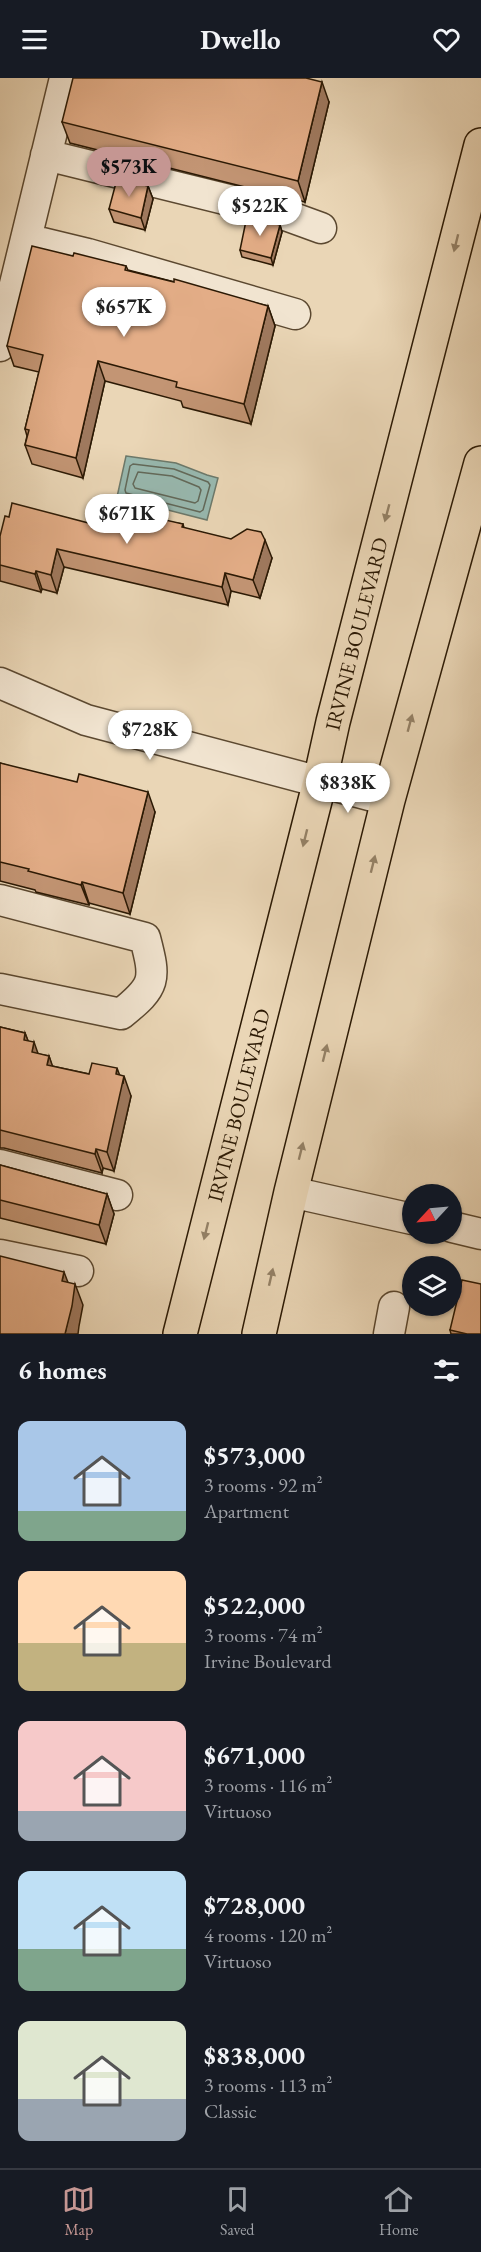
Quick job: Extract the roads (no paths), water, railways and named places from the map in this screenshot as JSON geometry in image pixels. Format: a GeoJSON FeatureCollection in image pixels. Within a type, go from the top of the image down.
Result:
{"type":"FeatureCollection","features":[{"type":"Feature","properties":{"kind":"main road","name":"IRVINE BOULEVARD"},"geometry":{"type":"LineString","coordinates":[[180,1334],[481,145]]}},
{"type":"Feature","properties":{"kind":"main road"},"geometry":{"type":"LineString","coordinates":[[259,1334],[291,1192],[388,800],[481,463]]}},
{"type":"Feature","properties":{"kind":"street"},"geometry":{"type":"LineString","coordinates":[[0,346],[65,78]]}},
{"type":"Feature","properties":{"kind":"street"},"geometry":{"type":"LineString","coordinates":[[46,155],[277,212],[321,228]]}},
{"type":"Feature","properties":{"kind":"street"},"geometry":{"type":"LineString","coordinates":[[26,239],[142,269],[295,314]]}},
{"type":"Feature","properties":{"kind":"street"},"geometry":{"type":"LineString","coordinates":[[0,684],[86,720],[388,800]]}},
{"type":"Feature","properties":{"kind":"street"},"geometry":{"type":"LineString","coordinates":[[0,900],[145,938],[153,969],[145,995],[121,1014],[0,988]]}},
{"type":"Feature","properties":{"kind":"street"},"geometry":{"type":"LineString","coordinates":[[0,1165],[117,1196]]}},
{"type":"Feature","properties":{"kind":"street"},"geometry":{"type":"LineString","coordinates":[[291,1192],[402,1217]]}},
{"type":"Feature","properties":{"kind":"street"},"geometry":{"type":"LineString","coordinates":[[462,1229],[481,1234]]}},
{"type":"Feature","properties":{"kind":"street"},"geometry":{"type":"LineString","coordinates":[[0,1255],[78,1271]]}},
{"type":"Feature","properties":{"kind":"water"},"geometry":{"type":"Polygon","coordinates":[[[126,456],[176,463],[218,478],[207,520],[117,497],[126,456]]]}}]}
